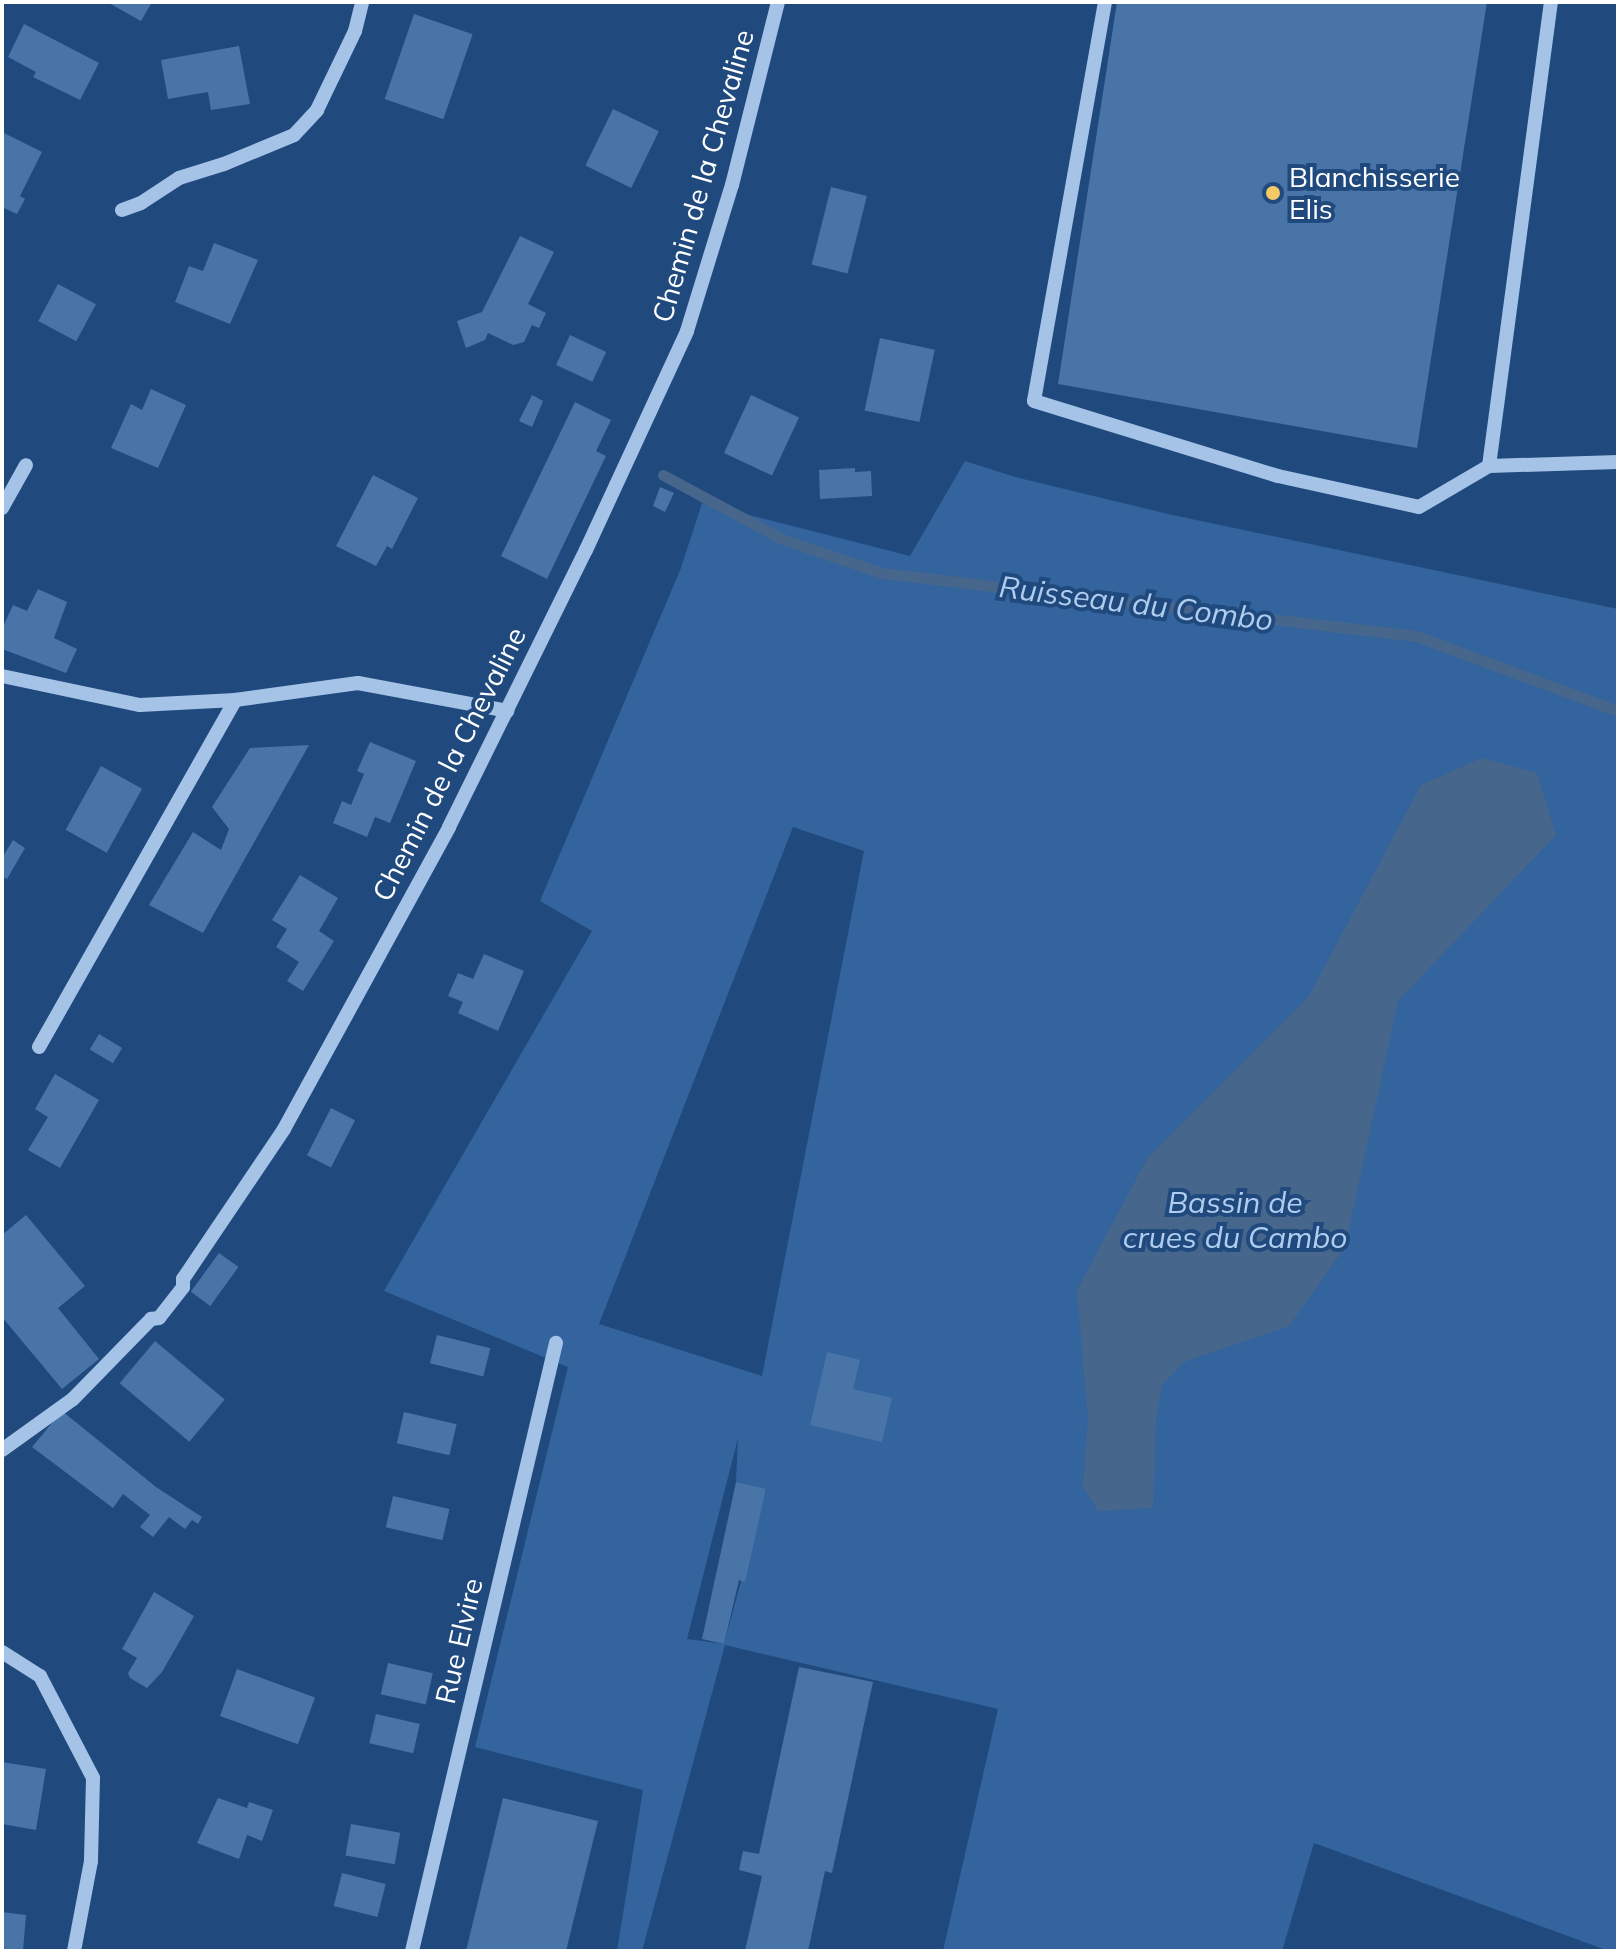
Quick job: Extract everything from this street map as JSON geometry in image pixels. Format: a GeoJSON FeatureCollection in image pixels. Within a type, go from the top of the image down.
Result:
{"type":"FeatureCollection","features":[{"type":"Feature","properties":{"kind":"street"},"geometry":{"type":"LineString","coordinates":[[122,210],[141,203],[179,178],[224,164],[294,135],[317,110],[355,31],[362,2]]}},
{"type":"Feature","properties":{"kind":"street","name":"Chemin de la Chevaline"},"geometry":{"type":"LineString","coordinates":[[2,1450],[73,1399],[151,1319],[159,1318],[183,1287],[183,1279],[284,1129],[449,827],[639,440],[687,331],[732,185],[778,2]]}},
{"type":"Feature","properties":{"kind":"street"},"geometry":{"type":"LineString","coordinates":[[1105,2],[1034,401],[1278,476],[1419,507],[1489,466],[1618,462]]}},
{"type":"Feature","properties":{"kind":"street"},"geometry":{"type":"LineString","coordinates":[[1489,466],[1551,2]]}},
{"type":"Feature","properties":{"kind":"street"},"geometry":{"type":"LineString","coordinates":[[2,508],[26,465]]}},
{"type":"Feature","properties":{"kind":"street"},"geometry":{"type":"LineString","coordinates":[[2,676],[140,705],[235,700],[358,683],[507,711]]}},
{"type":"Feature","properties":{"kind":"street"},"geometry":{"type":"LineString","coordinates":[[39,1047],[235,700]]}},
{"type":"Feature","properties":{"kind":"street","name":"Rue Elvire"},"geometry":{"type":"LineString","coordinates":[[412,1951],[556,1343]]}},
{"type":"Feature","properties":{"kind":"street"},"geometry":{"type":"LineString","coordinates":[[2,1652],[40,1676],[93,1778],[91,1861],[74,1951]]}},
{"type":"Feature","properties":{"kind":"shaded area"},"geometry":{"type":"Polygon","coordinates":[[[965,461],[1015,477],[1168,514],[1618,609],[1618,1951],[1609,1951],[1314,1843],[1282,1951],[943,1951],[998,1709],[725,1645],[642,1951],[617,1951],[643,1790],[475,1747],[568,1367],[384,1291],[592,931],[540,901],[681,568],[702,503],[910,556],[965,461]],[[793,827],[599,1324],[762,1376],[864,851],[793,827]],[[738,1438],[687,1639],[724,1644],[766,1490],[736,1482],[738,1438]]]}},
{"type":"Feature","properties":{"kind":"water","name":"Bassin de crues du Cambo"},"geometry":{"type":"Polygon","coordinates":[[[1482,758],[1537,773],[1556,835],[1398,1001],[1345,1247],[1289,1326],[1184,1362],[1162,1385],[1156,1418],[1153,1508],[1098,1511],[1083,1487],[1088,1419],[1077,1290],[1148,1157],[1309,996],[1421,785],[1482,758]]]}},
{"type":"Feature","properties":{"kind":"building"},"geometry":{"type":"Polygon","coordinates":[[[107,2],[152,2],[141,21],[107,2]]]}},
{"type":"Feature","properties":{"kind":"building","name":"Blanchisserie Elis"},"geometry":{"type":"Polygon","coordinates":[[[1117,2],[1487,2],[1417,448],[1058,384],[1117,2]]]}},
{"type":"Feature","properties":{"kind":"building"},"geometry":{"type":"Polygon","coordinates":[[[414,14],[473,34],[443,119],[385,99],[414,14]]]}},
{"type":"Feature","properties":{"kind":"building"},"geometry":{"type":"Polygon","coordinates":[[[24,24],[99,63],[80,100],[33,77],[36,72],[8,57],[24,24]]]}},
{"type":"Feature","properties":{"kind":"building"},"geometry":{"type":"Polygon","coordinates":[[[239,46],[250,104],[211,110],[208,92],[168,99],[161,60],[239,46]]]}},
{"type":"Feature","properties":{"kind":"building"},"geometry":{"type":"Polygon","coordinates":[[[613,109],[659,131],[631,188],[585,166],[613,109]]]}},
{"type":"Feature","properties":{"kind":"building"},"geometry":{"type":"Polygon","coordinates":[[[2,132],[42,152],[20,196],[25,199],[17,214],[2,207],[2,132]]]}},
{"type":"Feature","properties":{"kind":"building"},"geometry":{"type":"Polygon","coordinates":[[[831,187],[867,196],[848,274],[812,265],[831,187]]]}},
{"type":"Feature","properties":{"kind":"building"},"geometry":{"type":"Polygon","coordinates":[[[520,236],[554,252],[528,304],[546,313],[539,328],[532,325],[524,342],[513,345],[488,333],[485,340],[466,348],[457,321],[482,312],[520,236]]]}},
{"type":"Feature","properties":{"kind":"building"},"geometry":{"type":"Polygon","coordinates":[[[214,243],[258,260],[230,324],[175,302],[189,266],[203,271],[214,243]]]}},
{"type":"Feature","properties":{"kind":"building"},"geometry":{"type":"Polygon","coordinates":[[[58,284],[96,304],[76,341],[38,321],[58,284]]]}},
{"type":"Feature","properties":{"kind":"building"},"geometry":{"type":"Polygon","coordinates":[[[570,335],[606,352],[592,382],[556,365],[570,335]]]}},
{"type":"Feature","properties":{"kind":"building"},"geometry":{"type":"Polygon","coordinates":[[[880,338],[935,350],[919,422],[865,410],[880,338]]]}},
{"type":"Feature","properties":{"kind":"building"},"geometry":{"type":"Polygon","coordinates":[[[151,389],[186,405],[158,468],[111,448],[131,404],[142,410],[151,389]]]}},
{"type":"Feature","properties":{"kind":"building"},"geometry":{"type":"Polygon","coordinates":[[[532,395],[543,401],[532,427],[519,421],[532,395]]]}},
{"type":"Feature","properties":{"kind":"building"},"geometry":{"type":"Polygon","coordinates":[[[751,395],[799,417],[772,475],[724,453],[751,395]]]}},
{"type":"Feature","properties":{"kind":"building"},"geometry":{"type":"Polygon","coordinates":[[[575,402],[611,420],[596,451],[606,456],[547,579],[501,556],[575,402]]]}},
{"type":"Feature","properties":{"kind":"building"},"geometry":{"type":"Polygon","coordinates":[[[855,468],[855,472],[871,471],[872,496],[820,499],[819,470],[855,468]]]}},
{"type":"Feature","properties":{"kind":"building"},"geometry":{"type":"Polygon","coordinates":[[[373,475],[418,498],[392,549],[387,546],[376,566],[336,546],[373,475]]]}},
{"type":"Feature","properties":{"kind":"building"},"geometry":{"type":"Polygon","coordinates":[[[660,487],[674,493],[665,512],[653,506],[660,487]]]}},
{"type":"Feature","properties":{"kind":"building"},"geometry":{"type":"Polygon","coordinates":[[[38,589],[67,602],[54,638],[77,649],[66,673],[2,649],[2,629],[13,605],[27,611],[38,589]]]}},
{"type":"Feature","properties":{"kind":"building"},"geometry":{"type":"Polygon","coordinates":[[[370,742],[416,761],[390,823],[375,817],[367,837],[333,823],[342,801],[351,805],[364,774],[357,771],[370,742]]]}},
{"type":"Feature","properties":{"kind":"building"},"geometry":{"type":"Polygon","coordinates":[[[309,745],[203,933],[149,905],[193,832],[221,850],[229,829],[212,807],[250,748],[309,745]]]}},
{"type":"Feature","properties":{"kind":"building"},"geometry":{"type":"Polygon","coordinates":[[[101,766],[142,789],[107,853],[66,830],[101,766]]]}},
{"type":"Feature","properties":{"kind":"building"},"geometry":{"type":"Polygon","coordinates":[[[13,840],[25,848],[7,879],[2,876],[2,858],[13,840]]]}},
{"type":"Feature","properties":{"kind":"building"},"geometry":{"type":"Polygon","coordinates":[[[300,875],[338,898],[319,931],[334,941],[303,991],[287,981],[299,962],[276,947],[287,929],[272,920],[300,875]]]}},
{"type":"Feature","properties":{"kind":"building"},"geometry":{"type":"Polygon","coordinates":[[[484,954],[524,971],[498,1031],[458,1013],[463,1002],[448,996],[458,973],[473,979],[484,954]]]}},
{"type":"Feature","properties":{"kind":"building"},"geometry":{"type":"Polygon","coordinates":[[[99,1034],[122,1048],[113,1063],[90,1049],[99,1034]]]}},
{"type":"Feature","properties":{"kind":"building"},"geometry":{"type":"Polygon","coordinates":[[[55,1074],[99,1100],[60,1168],[28,1150],[48,1117],[35,1109],[55,1074]]]}},
{"type":"Feature","properties":{"kind":"building"},"geometry":{"type":"Polygon","coordinates":[[[331,1108],[355,1120],[331,1167],[307,1155],[331,1108]]]}},
{"type":"Feature","properties":{"kind":"building"},"geometry":{"type":"Polygon","coordinates":[[[26,1215],[85,1286],[58,1308],[99,1359],[62,1389],[2,1317],[2,1235],[26,1215]]]}},
{"type":"Feature","properties":{"kind":"building"},"geometry":{"type":"Polygon","coordinates":[[[219,1253],[238,1267],[210,1306],[191,1292],[219,1253]]]}},
{"type":"Feature","properties":{"kind":"building"},"geometry":{"type":"Polygon","coordinates":[[[437,1335],[490,1348],[483,1376],[430,1363],[437,1335]]]}},
{"type":"Feature","properties":{"kind":"building"},"geometry":{"type":"Polygon","coordinates":[[[155,1341],[225,1399],[189,1442],[120,1383],[155,1341]]]}},
{"type":"Feature","properties":{"kind":"building"},"geometry":{"type":"Polygon","coordinates":[[[827,1352],[860,1360],[853,1389],[892,1398],[882,1442],[810,1425],[827,1352]]]}},
{"type":"Feature","properties":{"kind":"building"},"geometry":{"type":"Polygon","coordinates":[[[62,1411],[156,1487],[202,1517],[198,1524],[192,1520],[185,1529],[169,1517],[153,1537],[140,1527],[150,1515],[123,1494],[113,1508],[32,1447],[62,1411]]]}},
{"type":"Feature","properties":{"kind":"building"},"geometry":{"type":"Polygon","coordinates":[[[404,1412],[457,1424],[449,1455],[397,1443],[404,1412]]]}},
{"type":"Feature","properties":{"kind":"building"},"geometry":{"type":"Polygon","coordinates":[[[736,1482],[766,1489],[745,1582],[739,1580],[724,1644],[702,1639],[736,1482]]]}},
{"type":"Feature","properties":{"kind":"building"},"geometry":{"type":"Polygon","coordinates":[[[393,1496],[450,1509],[442,1540],[386,1527],[393,1496]]]}},
{"type":"Feature","properties":{"kind":"building"},"geometry":{"type":"Polygon","coordinates":[[[154,1592],[194,1616],[162,1672],[147,1688],[130,1678],[128,1673],[137,1658],[122,1649],[154,1592]]]}},
{"type":"Feature","properties":{"kind":"building"},"geometry":{"type":"Polygon","coordinates":[[[388,1663],[433,1673],[426,1705],[381,1694],[388,1663]]]}},
{"type":"Feature","properties":{"kind":"building"},"geometry":{"type":"Polygon","coordinates":[[[799,1667],[873,1682],[832,1873],[825,1871],[808,1951],[745,1951],[762,1876],[739,1870],[743,1851],[759,1854],[799,1667]]]}},
{"type":"Feature","properties":{"kind":"building"},"geometry":{"type":"Polygon","coordinates":[[[237,1669],[315,1697],[298,1744],[220,1716],[237,1669]]]}},
{"type":"Feature","properties":{"kind":"building"},"geometry":{"type":"Polygon","coordinates":[[[376,1714],[420,1724],[413,1753],[369,1743],[376,1714]]]}},
{"type":"Feature","properties":{"kind":"building"},"geometry":{"type":"Polygon","coordinates":[[[2,1762],[46,1769],[36,1830],[2,1824],[2,1762]]]}},
{"type":"Feature","properties":{"kind":"building"},"geometry":{"type":"Polygon","coordinates":[[[218,1798],[247,1808],[249,1802],[273,1810],[262,1841],[247,1835],[239,1859],[197,1843],[218,1798]]]}},
{"type":"Feature","properties":{"kind":"building"},"geometry":{"type":"Polygon","coordinates":[[[503,1798],[598,1821],[566,1951],[466,1951],[503,1798]]]}},
{"type":"Feature","properties":{"kind":"building"},"geometry":{"type":"Polygon","coordinates":[[[351,1824],[400,1833],[395,1864],[345,1856],[351,1824]]]}},
{"type":"Feature","properties":{"kind":"building"},"geometry":{"type":"Polygon","coordinates":[[[342,1873],[386,1884],[377,1917],[334,1906],[342,1873]]]}},
{"type":"Feature","properties":{"kind":"building"},"geometry":{"type":"Polygon","coordinates":[[[2,1912],[26,1915],[23,1951],[2,1951],[2,1912]]]}},
{"type":"Feature","properties":{"kind":"waterway","name":"Ruisseau du Combo"},"geometry":{"type":"LineString","coordinates":[[663,475],[782,539],[882,573],[1416,636],[1618,711]]}},
{"type":"Feature","properties":{"kind":"place","name":"Blanchisserie Elis"},"geometry":{"type":"Point","coordinates":[1273,193]}}]}
